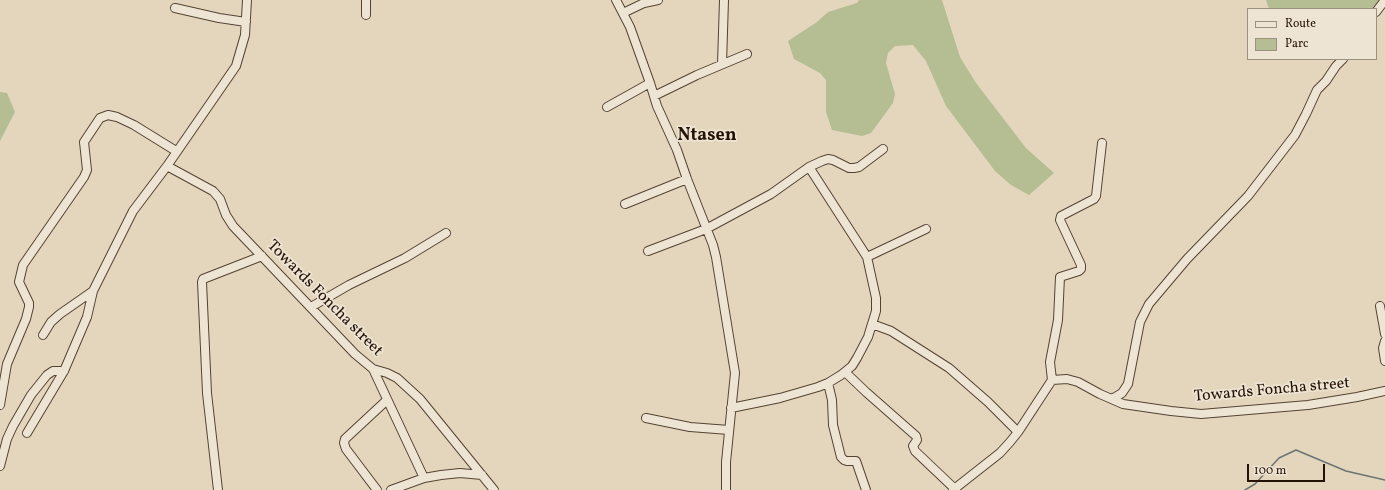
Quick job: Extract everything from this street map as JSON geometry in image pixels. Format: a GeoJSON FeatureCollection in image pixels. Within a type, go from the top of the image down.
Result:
{"type":"FeatureCollection","features":[{"type":"Feature","properties":{"kind":"street"},"geometry":{"type":"LineString","coordinates":[[27,434],[64,371],[87,317],[93,291],[133,211],[167,166],[236,66],[246,35],[248,0]]}},
{"type":"Feature","properties":{"kind":"street"},"geometry":{"type":"LineString","coordinates":[[366,0],[366,15]]}},
{"type":"Feature","properties":{"kind":"street"},"geometry":{"type":"LineString","coordinates":[[616,0],[630,27],[657,106],[677,150],[713,244],[735,365],[735,381],[726,462],[726,490]]}},
{"type":"Feature","properties":{"kind":"street"},"geometry":{"type":"LineString","coordinates":[[623,13],[644,3],[658,0]]}},
{"type":"Feature","properties":{"kind":"street"},"geometry":{"type":"LineString","coordinates":[[722,64],[724,0]]}},
{"type":"Feature","properties":{"kind":"street"},"geometry":{"type":"LineString","coordinates":[[1377,11],[1385,0]]}},
{"type":"Feature","properties":{"kind":"street"},"geometry":{"type":"LineString","coordinates":[[175,8],[219,18],[246,22]]}},
{"type":"Feature","properties":{"kind":"street"},"geometry":{"type":"LineString","coordinates":[[654,96],[747,54]]}},
{"type":"Feature","properties":{"kind":"street"},"geometry":{"type":"LineString","coordinates":[[1112,399],[1122,393],[1128,384],[1140,322],[1149,304],[1187,259],[1248,196],[1295,135],[1317,90],[1342,60]]}},
{"type":"Feature","properties":{"kind":"street"},"geometry":{"type":"LineString","coordinates":[[607,107],[650,83]]}},
{"type":"Feature","properties":{"kind":"street"},"geometry":{"type":"LineString","coordinates":[[0,405],[7,364],[26,319],[29,306],[19,282],[22,270],[31,253],[84,177],[87,170],[84,142],[100,118],[108,115],[117,117],[134,125],[176,151]]}},
{"type":"Feature","properties":{"kind":"street"},"geometry":{"type":"LineString","coordinates":[[845,372],[916,436],[917,440],[913,446],[915,451],[954,489],[1000,453],[1018,432],[1052,380],[1050,362],[1058,320],[1060,276],[1079,271],[1081,269],[1081,265],[1060,220],[1061,216],[1094,199],[1096,196],[1102,143]]}},
{"type":"Feature","properties":{"kind":"street"},"geometry":{"type":"LineString","coordinates":[[648,251],[706,229],[771,194],[809,167],[828,159],[849,168],[859,167],[883,149]]}},
{"type":"Feature","properties":{"kind":"street","name":"Towards Foncha street"},"geometry":{"type":"LineString","coordinates":[[167,166],[203,184],[213,191],[220,199],[228,220],[355,354],[373,369],[397,378],[420,399],[494,490]]}},
{"type":"Feature","properties":{"kind":"street"},"geometry":{"type":"LineString","coordinates":[[731,408],[786,396],[828,383],[852,366],[868,337],[877,304],[867,257],[809,167]]}},
{"type":"Feature","properties":{"kind":"street"},"geometry":{"type":"LineString","coordinates":[[625,204],[687,179]]}},
{"type":"Feature","properties":{"kind":"street"},"geometry":{"type":"LineString","coordinates":[[867,257],[926,229]]}},
{"type":"Feature","properties":{"kind":"street"},"geometry":{"type":"LineString","coordinates":[[311,307],[349,285],[405,258],[446,233]]}},
{"type":"Feature","properties":{"kind":"street"},"geometry":{"type":"LineString","coordinates":[[218,490],[207,393],[202,282],[203,279],[262,256]]}},
{"type":"Feature","properties":{"kind":"street"},"geometry":{"type":"LineString","coordinates":[[43,335],[51,322],[60,314],[93,291]]}},
{"type":"Feature","properties":{"kind":"street"},"geometry":{"type":"LineString","coordinates":[[1380,306],[1385,334]]}},
{"type":"Feature","properties":{"kind":"street"},"geometry":{"type":"LineString","coordinates":[[872,324],[891,331],[949,368],[988,402],[1018,432]]}},
{"type":"Feature","properties":{"kind":"street"},"geometry":{"type":"LineString","coordinates":[[1385,341],[1383,354],[1385,361]]}},
{"type":"Feature","properties":{"kind":"street"},"geometry":{"type":"LineString","coordinates":[[373,369],[424,478]]}},
{"type":"Feature","properties":{"kind":"street"},"geometry":{"type":"LineString","coordinates":[[0,466],[7,439],[31,395],[47,375],[53,371],[64,371]]}},
{"type":"Feature","properties":{"kind":"street","name":"Towards Foncha street"},"geometry":{"type":"LineString","coordinates":[[1052,380],[1067,379],[1078,382],[1123,404],[1201,414],[1308,405],[1357,398],[1385,391]]}},
{"type":"Feature","properties":{"kind":"street"},"geometry":{"type":"LineString","coordinates":[[828,383],[832,400],[833,425],[841,457],[847,461],[856,461],[866,490]]}},
{"type":"Feature","properties":{"kind":"street"},"geometry":{"type":"LineString","coordinates":[[377,490],[346,449],[344,443],[346,439],[387,400]]}},
{"type":"Feature","properties":{"kind":"street"},"geometry":{"type":"LineString","coordinates":[[646,418],[690,427],[729,430]]}},
{"type":"Feature","properties":{"kind":"street"},"geometry":{"type":"LineString","coordinates":[[391,490],[424,478],[450,474],[482,475]]}},
{"type":"Feature","properties":{"kind":"green space"},"geometry":{"type":"Polygon","coordinates":[[[859,0],[942,0],[960,57],[976,83],[1026,148],[1054,173],[1029,195],[1011,185],[995,171],[946,106],[926,61],[913,45],[895,46],[888,53],[886,63],[895,94],[893,103],[871,133],[862,136],[832,130],[826,112],[826,80],[820,73],[794,59],[788,41],[817,22],[828,12],[857,3],[859,0]]]}},
{"type":"Feature","properties":{"kind":"green space"},"geometry":{"type":"Polygon","coordinates":[[[1266,0],[1385,0],[1377,8],[1269,8],[1266,0]]]}},
{"type":"Feature","properties":{"kind":"green space"},"geometry":{"type":"Polygon","coordinates":[[[0,92],[7,93],[15,112],[0,141],[0,92]]]}},
{"type":"Feature","properties":{"kind":"waterway"},"geometry":{"type":"LineString","coordinates":[[1245,490],[1255,484],[1279,458],[1296,450],[1346,471],[1385,480]]}},
{"type":"Feature","properties":{"kind":"district","name":"Ntasen"},"geometry":{"type":"Point","coordinates":[707,137]}}]}
